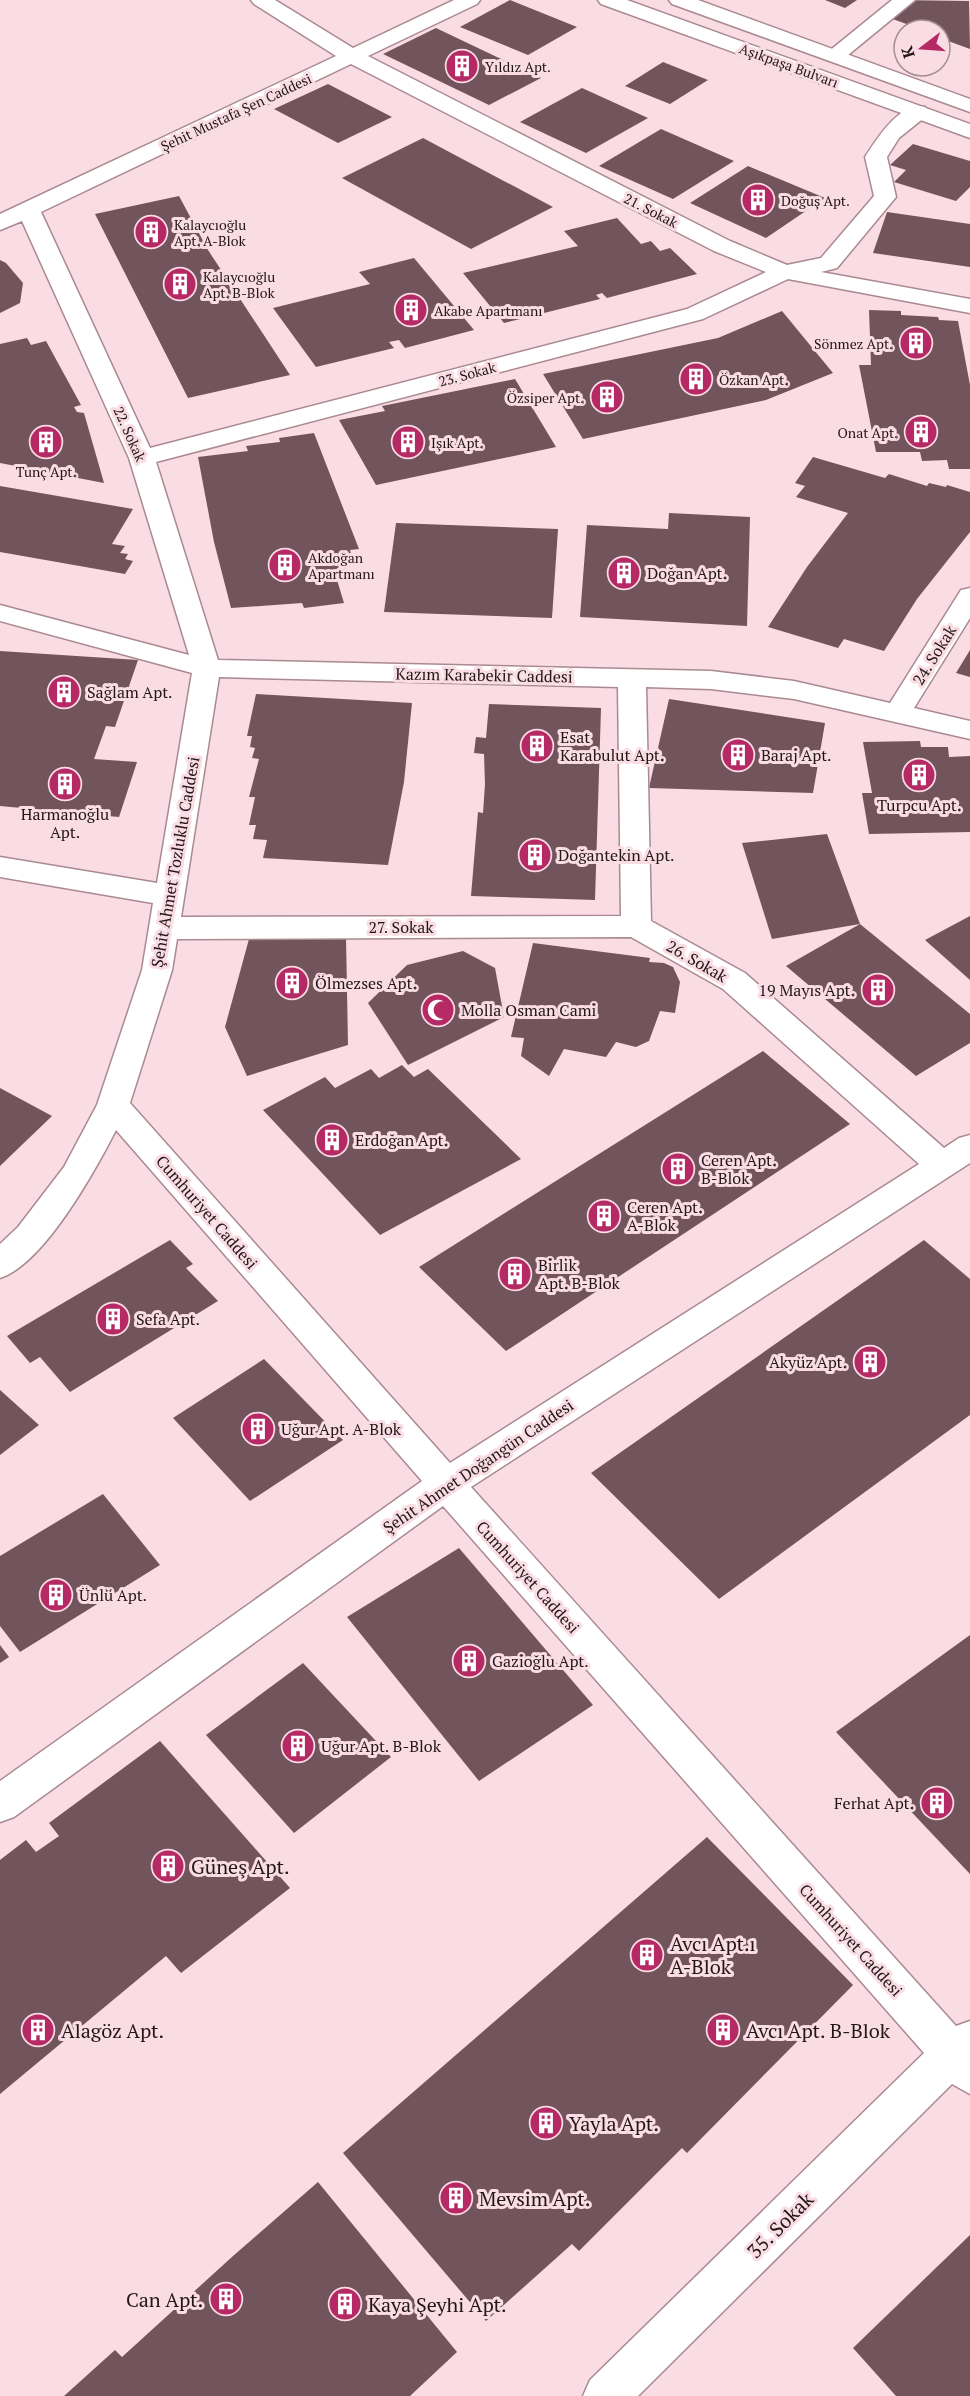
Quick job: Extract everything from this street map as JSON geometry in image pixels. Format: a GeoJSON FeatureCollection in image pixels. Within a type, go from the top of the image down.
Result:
{"type":"FeatureCollection","features":[{"type":"Feature","properties":{"kind":"street","name":"21. Sokak"},"geometry":{"type":"LineString","coordinates":[[261,0],[353,57],[722,246],[785,272],[970,306]]}},
{"type":"Feature","properties":{"kind":"street","name":"Şehit Mustafa Şen Caddesi"},"geometry":{"type":"LineString","coordinates":[[0,223],[470,0]]}},
{"type":"Feature","properties":{"kind":"street","name":"Aşıkpaşa Bulvarı"},"geometry":{"type":"LineString","coordinates":[[608,0],[970,131]]}},
{"type":"Feature","properties":{"kind":"street","name":"Aşıkpaşa Bulvarı"},"geometry":{"type":"LineString","coordinates":[[679,0],[970,106]]}},
{"type":"Feature","properties":{"kind":"street"},"geometry":{"type":"LineString","coordinates":[[835,56],[905,0]]}},
{"type":"Feature","properties":{"kind":"street","name":"23. Sokak"},"geometry":{"type":"LineString","coordinates":[[142,458],[695,314],[785,272],[829,263],[885,197],[876,157],[891,134],[917,112]]}},
{"type":"Feature","properties":{"kind":"street","name":"22. Sokak"},"geometry":{"type":"LineString","coordinates":[[28,209],[142,458],[207,668]]}},
{"type":"Feature","properties":{"kind":"street","name":"24. Sokak"},"geometry":{"type":"LineString","coordinates":[[897,714],[970,597]]}},
{"type":"Feature","properties":{"kind":"street","name":"Kazım Karabekir Caddesi"},"geometry":{"type":"LineString","coordinates":[[0,613],[207,668],[711,680],[794,690],[970,730]]}},
{"type":"Feature","properties":{"kind":"street","name":"Şehit Ahmet Tozluklu Caddesi"},"geometry":{"type":"LineString","coordinates":[[0,1265],[30,1236],[76,1175],[113,1105],[157,970],[166,928],[207,668]]}},
{"type":"Feature","properties":{"kind":"street"},"geometry":{"type":"LineString","coordinates":[[632,677],[636,926]]}},
{"type":"Feature","properties":{"kind":"street"},"geometry":{"type":"LineString","coordinates":[[0,867],[170,894]]}},
{"type":"Feature","properties":{"kind":"street","name":"27. Sokak"},"geometry":{"type":"LineString","coordinates":[[166,928],[636,926]]}},
{"type":"Feature","properties":{"kind":"street","name":"26. Sokak"},"geometry":{"type":"LineString","coordinates":[[636,926],[734,981],[956,1156]]}},
{"type":"Feature","properties":{"kind":"street","name":"Cumhuriyet Caddesi"},"geometry":{"type":"LineString","coordinates":[[113,1105],[446,1484],[965,2056]]}},
{"type":"Feature","properties":{"kind":"street","name":"Şehit Ahmet Doğangün Caddesi"},"geometry":{"type":"LineString","coordinates":[[0,1804],[446,1484],[956,1156]]}},
{"type":"Feature","properties":{"kind":"street","name":"35. Sokak"},"geometry":{"type":"LineString","coordinates":[[606,2396],[965,2056]]}},
{"type":"Feature","properties":{"kind":"building"},"geometry":{"type":"Polygon","coordinates":[[[510,0],[577,27],[528,55],[460,27],[510,0]]]}},
{"type":"Feature","properties":{"kind":"building"},"geometry":{"type":"Polygon","coordinates":[[[825,0],[857,0],[845,8],[825,0]]]}},
{"type":"Feature","properties":{"kind":"building"},"geometry":{"type":"Polygon","coordinates":[[[896,0],[969,1],[970,49],[952,42],[952,18],[892,19],[876,13],[896,0]]]}},
{"type":"Feature","properties":{"kind":"building","name":"Yıldız Apt."},"geometry":{"type":"Polygon","coordinates":[[[436,28],[541,78],[489,105],[383,54],[436,28]]]}},
{"type":"Feature","properties":{"kind":"building"},"geometry":{"type":"Polygon","coordinates":[[[663,62],[708,80],[670,104],[625,86],[663,62]]]}},
{"type":"Feature","properties":{"kind":"building"},"geometry":{"type":"Polygon","coordinates":[[[328,84],[392,117],[338,143],[274,109],[328,84]]]}},
{"type":"Feature","properties":{"kind":"building"},"geometry":{"type":"Polygon","coordinates":[[[582,88],[648,118],[586,153],[520,122],[582,88]]]}},
{"type":"Feature","properties":{"kind":"building"},"geometry":{"type":"Polygon","coordinates":[[[661,129],[734,161],[673,199],[599,166],[661,129]]]}},
{"type":"Feature","properties":{"kind":"building"},"geometry":{"type":"Polygon","coordinates":[[[423,138],[553,207],[471,249],[342,178],[423,138]]]}},
{"type":"Feature","properties":{"kind":"building"},"geometry":{"type":"Polygon","coordinates":[[[913,144],[970,161],[970,187],[956,201],[894,182],[906,170],[890,165],[913,144]]]}},
{"type":"Feature","properties":{"kind":"building","name":"Doğuş Apt."},"geometry":{"type":"Polygon","coordinates":[[[748,166],[825,198],[766,238],[690,203],[748,166]]]}},
{"type":"Feature","properties":{"kind":"building"},"geometry":{"type":"Polygon","coordinates":[[[179,196],[208,250],[290,375],[188,398],[95,214],[179,196]]]}},
{"type":"Feature","properties":{"kind":"building"},"geometry":{"type":"Polygon","coordinates":[[[887,212],[970,224],[970,267],[873,253],[887,212]]]}},
{"type":"Feature","properties":{"kind":"building"},"geometry":{"type":"Polygon","coordinates":[[[617,218],[641,244],[651,241],[660,251],[670,248],[697,274],[607,298],[602,293],[596,295],[600,299],[504,323],[463,273],[578,246],[564,231],[617,218]]]}},
{"type":"Feature","properties":{"kind":"building"},"geometry":{"type":"Polygon","coordinates":[[[414,258],[474,330],[405,348],[399,340],[389,342],[394,348],[316,367],[273,308],[370,284],[359,272],[414,258]]]}},
{"type":"Feature","properties":{"kind":"building"},"geometry":{"type":"Polygon","coordinates":[[[0,260],[6,263],[23,283],[20,303],[0,313],[0,260]]]}},
{"type":"Feature","properties":{"kind":"building"},"geometry":{"type":"Polygon","coordinates":[[[869,310],[901,311],[901,315],[938,317],[939,320],[958,321],[970,385],[970,469],[949,469],[947,460],[922,461],[920,452],[876,452],[859,365],[871,365],[869,310]]]}},
{"type":"Feature","properties":{"kind":"building"},"geometry":{"type":"Polygon","coordinates":[[[782,311],[833,373],[766,400],[583,439],[543,374],[718,338],[782,311]]]}},
{"type":"Feature","properties":{"kind":"building"},"geometry":{"type":"Polygon","coordinates":[[[27,338],[31,345],[46,341],[81,405],[74,407],[77,412],[84,413],[104,483],[0,463],[0,344],[27,338]]]}},
{"type":"Feature","properties":{"kind":"building"},"geometry":{"type":"Polygon","coordinates":[[[515,379],[556,447],[376,485],[339,420],[385,411],[382,406],[515,379]]]}},
{"type":"Feature","properties":{"kind":"building"},"geometry":{"type":"Polygon","coordinates":[[[314,433],[359,549],[350,550],[354,565],[345,566],[350,578],[337,580],[344,603],[304,608],[302,603],[231,608],[214,542],[198,457],[248,451],[246,446],[280,442],[279,438],[314,433]]]}},
{"type":"Feature","properties":{"kind":"building"},"geometry":{"type":"Polygon","coordinates":[[[813,457],[885,478],[889,474],[927,486],[929,483],[946,487],[947,485],[970,492],[970,532],[917,599],[884,651],[844,639],[838,648],[768,627],[807,567],[848,513],[796,497],[805,486],[795,483],[813,457]]]}},
{"type":"Feature","properties":{"kind":"building"},"geometry":{"type":"Polygon","coordinates":[[[0,486],[133,509],[112,544],[125,546],[120,553],[128,554],[125,559],[133,561],[125,574],[0,552],[0,486]]]}},
{"type":"Feature","properties":{"kind":"building"},"geometry":{"type":"Polygon","coordinates":[[[669,513],[750,517],[747,626],[580,617],[587,525],[668,529],[669,513]]]}},
{"type":"Feature","properties":{"kind":"building"},"geometry":{"type":"Polygon","coordinates":[[[396,523],[558,529],[552,618],[384,612],[396,523]]]}},
{"type":"Feature","properties":{"kind":"building"},"geometry":{"type":"Polygon","coordinates":[[[970,650],[970,677],[956,673],[970,650]]]}},
{"type":"Feature","properties":{"kind":"building"},"geometry":{"type":"Polygon","coordinates":[[[0,651],[138,660],[115,727],[106,726],[94,759],[137,762],[119,817],[0,806],[0,651]]]}},
{"type":"Feature","properties":{"kind":"building"},"geometry":{"type":"Polygon","coordinates":[[[256,694],[412,703],[404,782],[388,865],[263,858],[267,840],[253,839],[256,825],[249,825],[255,797],[249,797],[259,759],[252,758],[255,748],[250,747],[252,736],[247,736],[256,694]]]}},
{"type":"Feature","properties":{"kind":"building","name":"Baraj Apt."},"geometry":{"type":"Polygon","coordinates":[[[669,699],[825,723],[813,793],[649,788],[669,699]]]}},
{"type":"Feature","properties":{"kind":"building"},"geometry":{"type":"Polygon","coordinates":[[[489,704],[601,708],[595,900],[471,896],[478,812],[483,813],[485,784],[484,754],[474,753],[476,737],[486,738],[489,704]]]}},
{"type":"Feature","properties":{"kind":"building","name":"Turpcu Apt."},"geometry":{"type":"Polygon","coordinates":[[[920,741],[921,747],[948,747],[949,757],[970,756],[970,832],[869,834],[862,793],[872,793],[863,742],[920,741]]]}},
{"type":"Feature","properties":{"kind":"building"},"geometry":{"type":"Polygon","coordinates":[[[827,834],[860,924],[772,939],[742,843],[827,834]]]}},
{"type":"Feature","properties":{"kind":"building"},"geometry":{"type":"Polygon","coordinates":[[[970,916],[970,980],[925,940],[970,916]]]}},
{"type":"Feature","properties":{"kind":"building","name":"19 Mayıs Apt."},"geometry":{"type":"Polygon","coordinates":[[[860,924],[970,1014],[970,1043],[916,1076],[786,966],[860,924]]]}},
{"type":"Feature","properties":{"kind":"building","name":"Ölmezses Apt."},"geometry":{"type":"Polygon","coordinates":[[[346,937],[348,1045],[247,1076],[225,1027],[249,939],[346,937]]]}},
{"type":"Feature","properties":{"kind":"building"},"geometry":{"type":"Polygon","coordinates":[[[533,943],[650,958],[649,962],[664,963],[673,967],[680,982],[675,1013],[660,1011],[649,1041],[636,1047],[616,1042],[606,1057],[564,1049],[549,1076],[521,1056],[524,1038],[511,1037],[533,943]]]}},
{"type":"Feature","properties":{"kind":"building","name":"Molla Osman Cami"},"geometry":{"type":"Polygon","coordinates":[[[463,951],[495,968],[504,1017],[408,1065],[368,1003],[407,965],[463,951]]]}},
{"type":"Feature","properties":{"kind":"building"},"geometry":{"type":"Polygon","coordinates":[[[763,1051],[850,1124],[506,1351],[419,1267],[763,1051]]]}},
{"type":"Feature","properties":{"kind":"building"},"geometry":{"type":"Polygon","coordinates":[[[402,1065],[414,1077],[428,1069],[521,1159],[380,1235],[263,1110],[325,1077],[335,1088],[371,1069],[379,1078],[402,1065]]]}},
{"type":"Feature","properties":{"kind":"building"},"geometry":{"type":"Polygon","coordinates":[[[0,1088],[52,1116],[0,1166],[0,1088]]]}},
{"type":"Feature","properties":{"kind":"building","name":"Sefa Apt."},"geometry":{"type":"Polygon","coordinates":[[[170,1240],[193,1264],[186,1268],[218,1301],[70,1392],[40,1357],[30,1363],[7,1336],[170,1240]]]}},
{"type":"Feature","properties":{"kind":"building"},"geometry":{"type":"Polygon","coordinates":[[[924,1240],[970,1279],[970,1415],[719,1599],[591,1473],[924,1240]]]}},
{"type":"Feature","properties":{"kind":"building","name":"Uğur Apt. A-Blok"},"geometry":{"type":"Polygon","coordinates":[[[264,1359],[343,1440],[250,1501],[173,1418],[264,1359]]]}},
{"type":"Feature","properties":{"kind":"building"},"geometry":{"type":"Polygon","coordinates":[[[0,1390],[39,1425],[0,1455],[0,1390]]]}},
{"type":"Feature","properties":{"kind":"building","name":"Ünlü Apt."},"geometry":{"type":"Polygon","coordinates":[[[103,1494],[160,1565],[20,1652],[0,1626],[0,1556],[103,1494]]]}},
{"type":"Feature","properties":{"kind":"building","name":"Gazioğlu Apt."},"geometry":{"type":"Polygon","coordinates":[[[459,1548],[593,1705],[479,1781],[347,1617],[459,1548]]]}},
{"type":"Feature","properties":{"kind":"building","name":"Ferhat Apt."},"geometry":{"type":"Polygon","coordinates":[[[970,1635],[970,1874],[836,1732],[970,1635]]]}},
{"type":"Feature","properties":{"kind":"building"},"geometry":{"type":"Polygon","coordinates":[[[0,1645],[9,1657],[0,1663],[0,1645]]]}},
{"type":"Feature","properties":{"kind":"building","name":"Uğur Apt. B-Blok"},"geometry":{"type":"Polygon","coordinates":[[[303,1663],[391,1757],[294,1833],[206,1735],[303,1663]]]}},
{"type":"Feature","properties":{"kind":"building"},"geometry":{"type":"Polygon","coordinates":[[[160,1741],[290,1888],[181,1973],[166,1956],[0,2094],[0,1860],[26,1840],[36,1852],[59,1836],[49,1823],[160,1741]]]}},
{"type":"Feature","properties":{"kind":"building"},"geometry":{"type":"Polygon","coordinates":[[[707,1837],[853,1985],[687,2153],[682,2148],[579,2251],[572,2244],[486,2321],[343,2153],[707,1837]]]}},
{"type":"Feature","properties":{"kind":"building"},"geometry":{"type":"Polygon","coordinates":[[[318,2182],[457,2352],[410,2396],[64,2396],[115,2350],[122,2357],[318,2182]]]}},
{"type":"Feature","properties":{"kind":"building"},"geometry":{"type":"Polygon","coordinates":[[[970,2235],[970,2396],[896,2396],[853,2348],[970,2235]]]}},
{"type":"Feature","properties":{"kind":"place","name":"Yıldız Apt."},"geometry":{"type":"Point","coordinates":[462,66]}},
{"type":"Feature","properties":{"kind":"place","name":"Doğuş Apt."},"geometry":{"type":"Point","coordinates":[758,200]}},
{"type":"Feature","properties":{"kind":"place","name":"Kalaycıoğlu Apt. A-Blok"},"geometry":{"type":"Point","coordinates":[151,232]}},
{"type":"Feature","properties":{"kind":"place","name":"Kalaycıoğlu Apt. B-Blok"},"geometry":{"type":"Point","coordinates":[180,284]}},
{"type":"Feature","properties":{"kind":"place","name":"Akabe Apartmanı"},"geometry":{"type":"Point","coordinates":[411,310]}},
{"type":"Feature","properties":{"kind":"place","name":"Sönmez Apt."},"geometry":{"type":"Point","coordinates":[916,343]}},
{"type":"Feature","properties":{"kind":"place","name":"Özkan Apt."},"geometry":{"type":"Point","coordinates":[696,379]}},
{"type":"Feature","properties":{"kind":"place","name":"Özsiper Apt."},"geometry":{"type":"Point","coordinates":[607,397]}},
{"type":"Feature","properties":{"kind":"place","name":"Onat Apt."},"geometry":{"type":"Point","coordinates":[921,432]}},
{"type":"Feature","properties":{"kind":"place","name":"Tunç Apt."},"geometry":{"type":"Point","coordinates":[46,442]}},
{"type":"Feature","properties":{"kind":"place","name":"Işık Apt."},"geometry":{"type":"Point","coordinates":[408,442]}},
{"type":"Feature","properties":{"kind":"place","name":"Akdoğan Apartmanı"},"geometry":{"type":"Point","coordinates":[285,565]}},
{"type":"Feature","properties":{"kind":"place","name":"Doğan Apt."},"geometry":{"type":"Point","coordinates":[624,573]}},
{"type":"Feature","properties":{"kind":"place","name":"Sağlam Apt."},"geometry":{"type":"Point","coordinates":[64,692]}},
{"type":"Feature","properties":{"kind":"place","name":"Esat Karabulut Apt."},"geometry":{"type":"Point","coordinates":[537,746]}},
{"type":"Feature","properties":{"kind":"place","name":"Baraj Apt."},"geometry":{"type":"Point","coordinates":[738,755]}},
{"type":"Feature","properties":{"kind":"place","name":"Turpcu Apt."},"geometry":{"type":"Point","coordinates":[919,775]}},
{"type":"Feature","properties":{"kind":"place","name":"Harmanoğlu Apt."},"geometry":{"type":"Point","coordinates":[65,784]}},
{"type":"Feature","properties":{"kind":"place","name":"Doğantekin Apt."},"geometry":{"type":"Point","coordinates":[535,855]}},
{"type":"Feature","properties":{"kind":"place","name":"Ölmezses Apt."},"geometry":{"type":"Point","coordinates":[292,983]}},
{"type":"Feature","properties":{"kind":"place","name":"19 Mayıs Apt."},"geometry":{"type":"Point","coordinates":[878,990]}},
{"type":"Feature","properties":{"kind":"place","name":"Molla Osman Cami"},"geometry":{"type":"Point","coordinates":[438,1010]}},
{"type":"Feature","properties":{"kind":"place","name":"Erdoğan Apt."},"geometry":{"type":"Point","coordinates":[332,1140]}},
{"type":"Feature","properties":{"kind":"place","name":"Ceren Apt. B-Blok"},"geometry":{"type":"Point","coordinates":[678,1169]}},
{"type":"Feature","properties":{"kind":"place","name":"Ceren Apt. A-Blok"},"geometry":{"type":"Point","coordinates":[604,1216]}},
{"type":"Feature","properties":{"kind":"place","name":"Birlik Apt. B-Blok"},"geometry":{"type":"Point","coordinates":[515,1274]}},
{"type":"Feature","properties":{"kind":"place","name":"Sefa Apt."},"geometry":{"type":"Point","coordinates":[113,1319]}},
{"type":"Feature","properties":{"kind":"place","name":"Akyüz Apt."},"geometry":{"type":"Point","coordinates":[870,1362]}},
{"type":"Feature","properties":{"kind":"place","name":"Uğur Apt. A-Blok"},"geometry":{"type":"Point","coordinates":[258,1429]}},
{"type":"Feature","properties":{"kind":"place","name":"Ünlü Apt."},"geometry":{"type":"Point","coordinates":[56,1595]}},
{"type":"Feature","properties":{"kind":"place","name":"Gazioğlu Apt."},"geometry":{"type":"Point","coordinates":[469,1661]}},
{"type":"Feature","properties":{"kind":"place","name":"Uğur Apt. B-Blok"},"geometry":{"type":"Point","coordinates":[298,1746]}},
{"type":"Feature","properties":{"kind":"place","name":"Ferhat Apt."},"geometry":{"type":"Point","coordinates":[937,1803]}},
{"type":"Feature","properties":{"kind":"place","name":"Güneş Apt."},"geometry":{"type":"Point","coordinates":[168,1866]}},
{"type":"Feature","properties":{"kind":"place","name":"Avcı Apt.ı A-Blok"},"geometry":{"type":"Point","coordinates":[647,1955]}},
{"type":"Feature","properties":{"kind":"place","name":"Alagöz Apt."},"geometry":{"type":"Point","coordinates":[38,2030]}},
{"type":"Feature","properties":{"kind":"place","name":"Avcı Apt. B-Blok"},"geometry":{"type":"Point","coordinates":[723,2030]}},
{"type":"Feature","properties":{"kind":"place","name":"Yayla Apt."},"geometry":{"type":"Point","coordinates":[546,2123]}},
{"type":"Feature","properties":{"kind":"place","name":"Mevsim Apt."},"geometry":{"type":"Point","coordinates":[456,2198]}},
{"type":"Feature","properties":{"kind":"place","name":"Can Apt."},"geometry":{"type":"Point","coordinates":[226,2299]}},
{"type":"Feature","properties":{"kind":"place","name":"Kaya Şeyhi Apt."},"geometry":{"type":"Point","coordinates":[345,2304]}}]}
